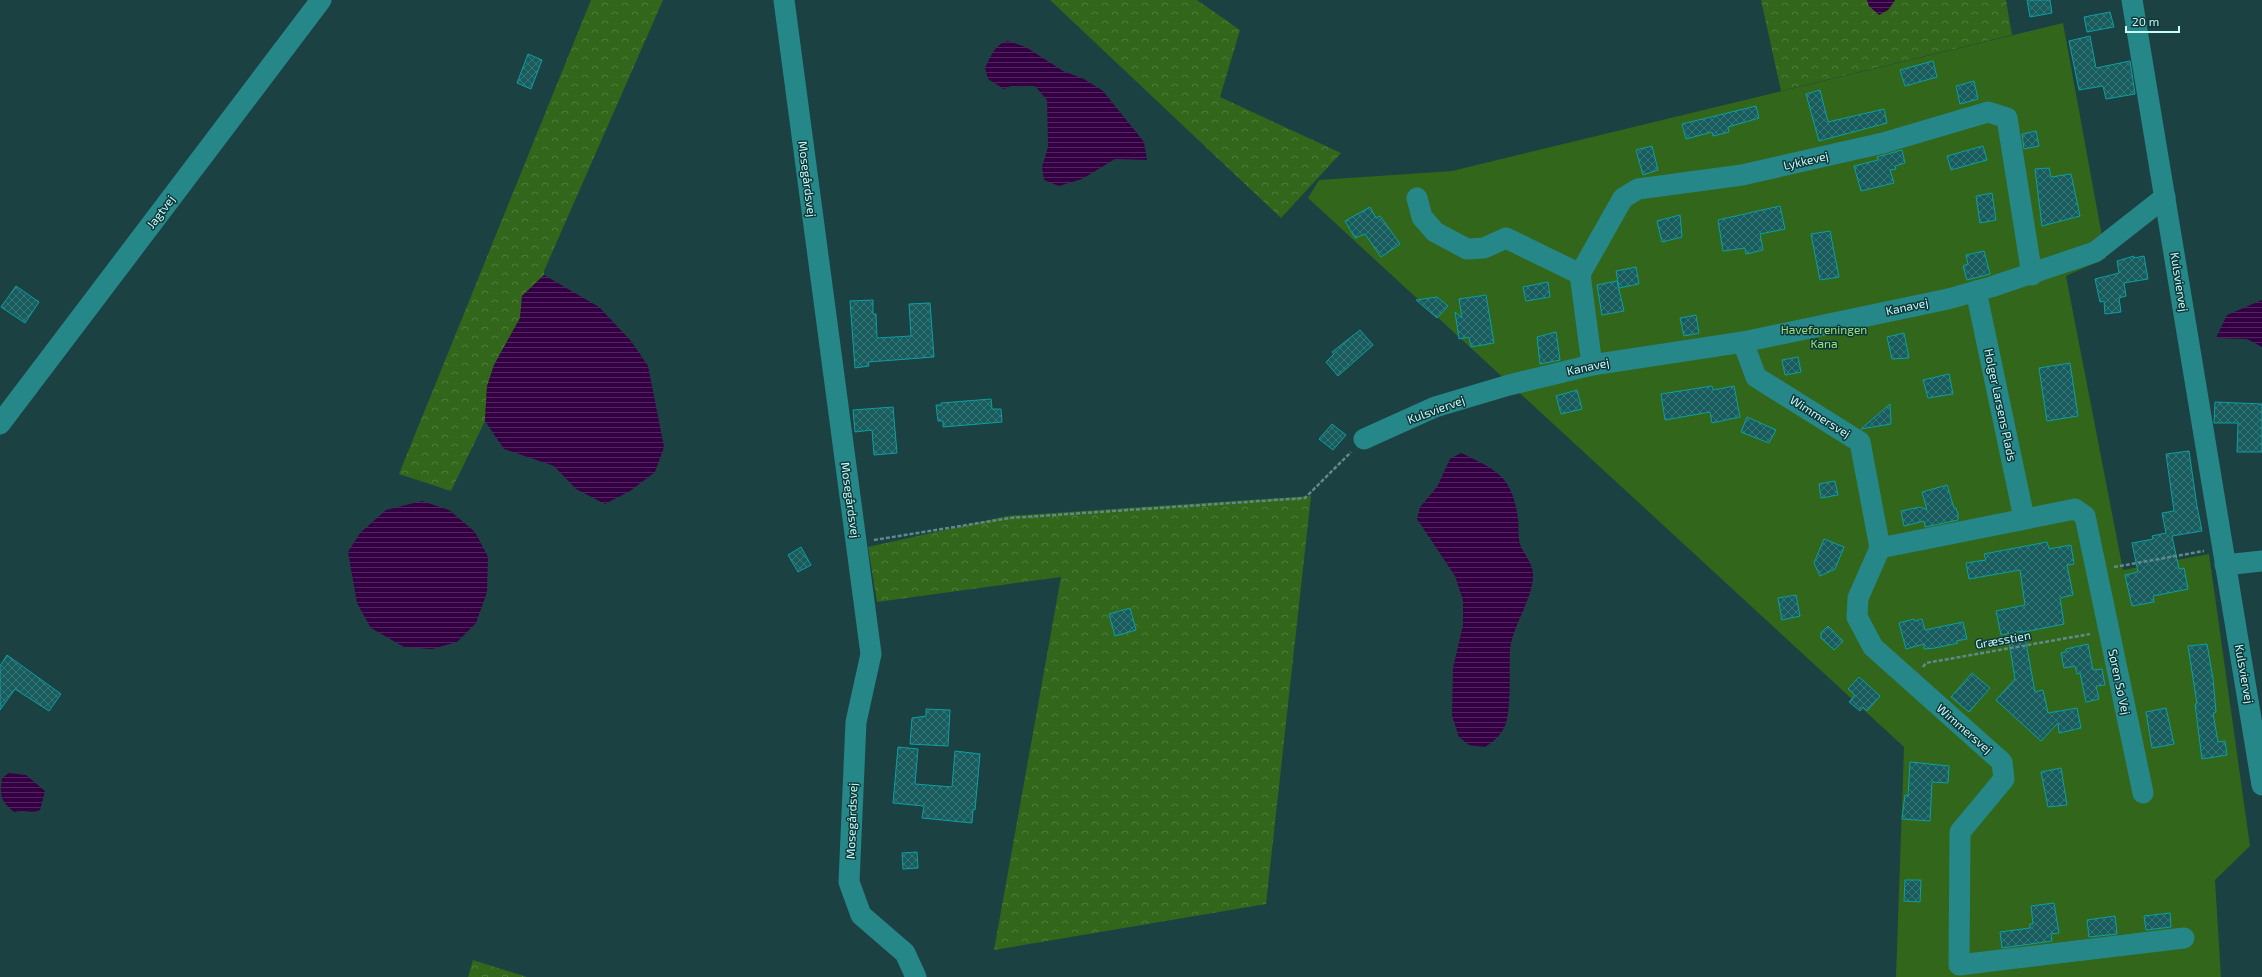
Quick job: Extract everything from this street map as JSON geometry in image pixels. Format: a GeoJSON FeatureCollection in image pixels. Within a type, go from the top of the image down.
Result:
{"type":"FeatureCollection","features":[{"type":"Feature","properties":{"kind":"street","name":"Jagtvej"},"geometry":{"type":"LineString","coordinates":[[0,424],[321,0]]}},
{"type":"Feature","properties":{"kind":"street","name":"Mosegårdsvej"},"geometry":{"type":"LineString","coordinates":[[784,0],[871,654],[856,722],[849,882],[861,915],[905,953],[916,977]]}},
{"type":"Feature","properties":{"kind":"street","name":"Kulsviervej"},"geometry":{"type":"LineString","coordinates":[[2132,0],[2262,784]]}},
{"type":"Feature","properties":{"kind":"street","name":"Lykkevej"},"geometry":{"type":"LineString","coordinates":[[1580,274],[1623,198],[1638,189],[1742,176],[1882,143],[1988,112],[2007,118],[2032,275]]}},
{"type":"Feature","properties":{"kind":"street","name":"Kanavej"},"geometry":{"type":"LineString","coordinates":[[1509,385],[1592,365],[1743,342],[1976,291],[2032,275],[2095,252],[2165,197]]}},
{"type":"Feature","properties":{"kind":"street"},"geometry":{"type":"LineString","coordinates":[[1417,198],[1422,217],[1435,232],[1467,250],[1484,248],[1506,238],[1580,274],[1592,365]]}},
{"type":"Feature","properties":{"kind":"street","name":"Holger Larsens Plads"},"geometry":{"type":"LineString","coordinates":[[1976,291],[2024,518]]}},
{"type":"Feature","properties":{"kind":"street","name":"Wimmersvej"},"geometry":{"type":"LineString","coordinates":[[1743,342],[1756,377],[1860,442],[1880,548],[1858,598],[1857,617],[1873,647],[1908,680],[2002,762],[2004,779],[1960,832],[1958,965],[2184,938]]}},
{"type":"Feature","properties":{"kind":"street","name":"Kulsviervej"},"geometry":{"type":"LineString","coordinates":[[1364,439],[1435,408],[1509,385]]}},
{"type":"Feature","properties":{"kind":"street","name":"Søren Sø Vej"},"geometry":{"type":"LineString","coordinates":[[1880,548],[2075,509],[2085,516],[2143,793]]}},
{"type":"Feature","properties":{"kind":"street"},"geometry":{"type":"LineString","coordinates":[[2223,556],[2262,561]]}},
{"type":"Feature","properties":{"kind":"path"},"geometry":{"type":"LineString","coordinates":[[856,542],[1010,518],[1305,498],[1364,439]]}},
{"type":"Feature","properties":{"kind":"path"},"geometry":{"type":"LineString","coordinates":[[2096,570],[2223,556]]}},
{"type":"Feature","properties":{"kind":"path","name":"Græsstien"},"geometry":{"type":"LineString","coordinates":[[1908,680],[1926,663],[2108,630]]}},
{"type":"Feature","properties":{"kind":"green space"},"geometry":{"type":"Polygon","coordinates":[[[591,0],[663,0],[544,271],[544,275],[522,296],[520,318],[494,365],[487,386],[485,421],[451,491],[399,474],[591,0]]]}},
{"type":"Feature","properties":{"kind":"green space"},"geometry":{"type":"Polygon","coordinates":[[[1050,0],[1197,0],[1240,30],[1220,97],[1341,153],[1281,218],[1050,0]]]}},
{"type":"Feature","properties":{"kind":"green space"},"geometry":{"type":"Polygon","coordinates":[[[1761,0],[1867,0],[1869,6],[1888,10],[1895,0],[2006,0],[2012,35],[1781,91],[1761,0]]]}},
{"type":"Feature","properties":{"kind":"green space","name":"Haveforeningen Kana"},"geometry":{"type":"Polygon","coordinates":[[[2063,23],[2106,258],[2066,276],[2123,570],[2209,554],[2250,846],[2215,880],[2221,977],[1896,977],[1904,747],[1308,198],[1319,180],[1452,171],[2063,23]]]}},
{"type":"Feature","properties":{"kind":"green space"},"geometry":{"type":"Polygon","coordinates":[[[1311,496],[1266,904],[994,950],[1061,577],[877,602],[868,547],[1007,516],[1311,496]]]}},
{"type":"Feature","properties":{"kind":"green space"},"geometry":{"type":"Polygon","coordinates":[[[473,960],[527,977],[468,977],[473,960]]]}},
{"type":"Feature","properties":{"kind":"shaded area"},"geometry":{"type":"Polygon","coordinates":[[[1867,0],[1895,0],[1888,10],[1879,15],[1869,6],[1867,0]]]}},
{"type":"Feature","properties":{"kind":"shaded area"},"geometry":{"type":"Polygon","coordinates":[[[1008,41],[1026,47],[1063,71],[1084,79],[1103,91],[1144,142],[1147,160],[1115,159],[1082,179],[1059,186],[1044,180],[1042,167],[1048,147],[1047,100],[1035,86],[1011,86],[1004,89],[988,79],[985,68],[991,55],[1000,45],[1008,41]]]}},
{"type":"Feature","properties":{"kind":"shaded area"},"geometry":{"type":"Polygon","coordinates":[[[544,275],[599,307],[631,341],[648,366],[664,447],[655,472],[630,491],[605,504],[576,489],[554,466],[504,449],[485,421],[487,386],[494,365],[520,318],[522,296],[544,275]]]}},
{"type":"Feature","properties":{"kind":"shaded area"},"geometry":{"type":"Polygon","coordinates":[[[2262,300],[2262,347],[2247,339],[2216,338],[2227,315],[2262,300]]]}},
{"type":"Feature","properties":{"kind":"shaded area"},"geometry":{"type":"Polygon","coordinates":[[[1461,453],[1494,470],[1507,484],[1516,505],[1520,544],[1533,570],[1530,592],[1515,630],[1510,649],[1509,702],[1507,721],[1498,737],[1485,747],[1469,745],[1459,737],[1452,716],[1453,668],[1463,625],[1463,600],[1455,576],[1417,519],[1420,507],[1437,487],[1450,459],[1461,453]]]}},
{"type":"Feature","properties":{"kind":"shaded area"},"geometry":{"type":"Polygon","coordinates":[[[422,501],[449,510],[475,532],[488,557],[487,592],[476,623],[457,642],[432,649],[404,647],[371,628],[357,603],[348,552],[360,533],[386,510],[422,501]]]}},
{"type":"Feature","properties":{"kind":"shaded area"},"geometry":{"type":"Polygon","coordinates":[[[9,773],[26,775],[45,791],[40,810],[34,812],[14,812],[6,804],[1,794],[1,784],[2,778],[9,773]]]}},
{"type":"Feature","properties":{"kind":"building"},"geometry":{"type":"Polygon","coordinates":[[[2027,0],[2050,0],[2052,13],[2030,17],[2027,0]]]}},
{"type":"Feature","properties":{"kind":"building"},"geometry":{"type":"Polygon","coordinates":[[[2110,12],[2114,27],[2087,32],[2084,17],[2110,12]]]}},
{"type":"Feature","properties":{"kind":"building"},"geometry":{"type":"Polygon","coordinates":[[[2090,36],[2096,68],[2130,61],[2135,94],[2106,99],[2103,86],[2079,90],[2069,41],[2090,36]]]}},
{"type":"Feature","properties":{"kind":"building"},"geometry":{"type":"Polygon","coordinates":[[[528,54],[542,60],[531,89],[517,83],[528,54]]]}},
{"type":"Feature","properties":{"kind":"building"},"geometry":{"type":"Polygon","coordinates":[[[1933,61],[1937,77],[1905,86],[1900,70],[1933,61]]]}},
{"type":"Feature","properties":{"kind":"building"},"geometry":{"type":"Polygon","coordinates":[[[1974,81],[1978,99],[1960,104],[1956,86],[1974,81]]]}},
{"type":"Feature","properties":{"kind":"building"},"geometry":{"type":"Polygon","coordinates":[[[1820,90],[1828,122],[1884,109],[1887,123],[1819,141],[1806,94],[1820,90]]]}},
{"type":"Feature","properties":{"kind":"building"},"geometry":{"type":"Polygon","coordinates":[[[1756,106],[1759,118],[1728,127],[1729,132],[1713,136],[1712,132],[1686,139],[1682,124],[1756,106]]]}},
{"type":"Feature","properties":{"kind":"building"},"geometry":{"type":"Polygon","coordinates":[[[2036,131],[2039,146],[2024,149],[2022,134],[2036,131]]]}},
{"type":"Feature","properties":{"kind":"building"},"geometry":{"type":"Polygon","coordinates":[[[1652,146],[1658,170],[1643,175],[1636,150],[1652,146]]]}},
{"type":"Feature","properties":{"kind":"building"},"geometry":{"type":"Polygon","coordinates":[[[1983,146],[1987,160],[1951,170],[1947,156],[1983,146]]]}},
{"type":"Feature","properties":{"kind":"building"},"geometry":{"type":"Polygon","coordinates":[[[1902,150],[1905,163],[1895,166],[1896,169],[1890,170],[1894,183],[1861,191],[1854,166],[1878,160],[1877,157],[1902,150]]]}},
{"type":"Feature","properties":{"kind":"building"},"geometry":{"type":"Polygon","coordinates":[[[2049,168],[2051,177],[2071,174],[2080,216],[2042,226],[2035,169],[2049,168]]]}},
{"type":"Feature","properties":{"kind":"building"},"geometry":{"type":"Polygon","coordinates":[[[1992,193],[1996,220],[1980,223],[1976,196],[1992,193]]]}},
{"type":"Feature","properties":{"kind":"building"},"geometry":{"type":"Polygon","coordinates":[[[1780,206],[1785,229],[1760,234],[1763,250],[1746,254],[1745,248],[1723,251],[1718,220],[1780,206]]]}},
{"type":"Feature","properties":{"kind":"building"},"geometry":{"type":"Polygon","coordinates":[[[1370,207],[1376,218],[1380,216],[1400,244],[1381,257],[1365,234],[1355,238],[1345,221],[1370,207]]]}},
{"type":"Feature","properties":{"kind":"building"},"geometry":{"type":"Polygon","coordinates":[[[1680,215],[1682,237],[1662,242],[1657,221],[1680,215]]]}},
{"type":"Feature","properties":{"kind":"building"},"geometry":{"type":"Polygon","coordinates":[[[1830,231],[1839,277],[1820,280],[1811,234],[1830,231]]]}},
{"type":"Feature","properties":{"kind":"building"},"geometry":{"type":"Polygon","coordinates":[[[1984,251],[1990,274],[1967,280],[1963,266],[1968,264],[1966,255],[1984,251]]]}},
{"type":"Feature","properties":{"kind":"building"},"geometry":{"type":"Polygon","coordinates":[[[2134,256],[2134,258],[2144,256],[2148,279],[2124,283],[2126,296],[2119,298],[2121,312],[2105,314],[2104,301],[2100,302],[2095,279],[2119,273],[2117,261],[2134,256]]]}},
{"type":"Feature","properties":{"kind":"building"},"geometry":{"type":"Polygon","coordinates":[[[1636,267],[1639,284],[1619,288],[1616,271],[1636,267]]]}},
{"type":"Feature","properties":{"kind":"building"},"geometry":{"type":"Polygon","coordinates":[[[1617,281],[1624,311],[1602,315],[1597,285],[1617,281]]]}},
{"type":"Feature","properties":{"kind":"building"},"geometry":{"type":"Polygon","coordinates":[[[1548,282],[1550,297],[1526,301],[1523,287],[1548,282]]]}},
{"type":"Feature","properties":{"kind":"building"},"geometry":{"type":"Polygon","coordinates":[[[16,286],[39,302],[25,323],[1,307],[16,286]]]}},
{"type":"Feature","properties":{"kind":"building"},"geometry":{"type":"Polygon","coordinates":[[[1486,295],[1494,343],[1471,347],[1469,337],[1459,339],[1455,312],[1462,318],[1459,299],[1486,295]]]}},
{"type":"Feature","properties":{"kind":"building"},"geometry":{"type":"Polygon","coordinates":[[[1437,297],[1448,306],[1437,318],[1416,300],[1437,297]]]}},
{"type":"Feature","properties":{"kind":"building"},"geometry":{"type":"Polygon","coordinates":[[[873,300],[873,314],[876,314],[877,338],[911,336],[909,304],[930,303],[934,357],[868,362],[869,366],[855,368],[850,301],[873,300]]]}},
{"type":"Feature","properties":{"kind":"building"},"geometry":{"type":"Polygon","coordinates":[[[1696,315],[1699,333],[1684,336],[1680,318],[1696,315]]]}},
{"type":"Feature","properties":{"kind":"building"},"geometry":{"type":"Polygon","coordinates":[[[1360,330],[1373,345],[1338,376],[1326,362],[1334,354],[1332,352],[1360,330]]]}},
{"type":"Feature","properties":{"kind":"building"},"geometry":{"type":"Polygon","coordinates":[[[1556,332],[1560,360],[1540,364],[1537,337],[1556,332]]]}},
{"type":"Feature","properties":{"kind":"building"},"geometry":{"type":"Polygon","coordinates":[[[1904,333],[1909,358],[1892,359],[1887,337],[1904,333]]]}},
{"type":"Feature","properties":{"kind":"building"},"geometry":{"type":"Polygon","coordinates":[[[1798,357],[1801,372],[1785,375],[1782,360],[1798,357]]]}},
{"type":"Feature","properties":{"kind":"building"},"geometry":{"type":"Polygon","coordinates":[[[2070,363],[2078,416],[2047,421],[2039,368],[2070,363]]]}},
{"type":"Feature","properties":{"kind":"building"},"geometry":{"type":"Polygon","coordinates":[[[1949,374],[1953,394],[1928,398],[1923,380],[1949,374]]]}},
{"type":"Feature","properties":{"kind":"building"},"geometry":{"type":"Polygon","coordinates":[[[1712,386],[1713,390],[1734,386],[1740,417],[1712,423],[1710,412],[1665,420],[1661,394],[1712,386]]]}},
{"type":"Feature","properties":{"kind":"building"},"geometry":{"type":"Polygon","coordinates":[[[1577,390],[1582,409],[1561,414],[1556,396],[1577,390]]]}},
{"type":"Feature","properties":{"kind":"building"},"geometry":{"type":"Polygon","coordinates":[[[991,399],[992,409],[1001,409],[1002,422],[943,427],[943,421],[938,421],[936,405],[941,405],[941,403],[991,399]]]}},
{"type":"Feature","properties":{"kind":"building"},"geometry":{"type":"Polygon","coordinates":[[[2215,402],[2262,404],[2262,452],[2237,452],[2238,423],[2214,423],[2215,402]]]}},
{"type":"Feature","properties":{"kind":"building"},"geometry":{"type":"Polygon","coordinates":[[[1890,404],[1891,424],[1861,429],[1890,404]]]}},
{"type":"Feature","properties":{"kind":"building"},"geometry":{"type":"Polygon","coordinates":[[[893,407],[897,453],[874,455],[872,430],[855,432],[853,410],[893,407]]]}},
{"type":"Feature","properties":{"kind":"building"},"geometry":{"type":"Polygon","coordinates":[[[1747,417],[1776,430],[1769,443],[1741,432],[1747,417]]]}},
{"type":"Feature","properties":{"kind":"building"},"geometry":{"type":"Polygon","coordinates":[[[1332,424],[1346,435],[1333,450],[1319,439],[1332,424]]]}},
{"type":"Feature","properties":{"kind":"building"},"geometry":{"type":"Polygon","coordinates":[[[2189,451],[2202,531],[2172,536],[2179,569],[2184,568],[2188,589],[2153,596],[2154,602],[2132,606],[2125,575],[2138,572],[2132,543],[2153,539],[2152,536],[2166,533],[2162,513],[2174,511],[2166,454],[2189,451]]]}},
{"type":"Feature","properties":{"kind":"building"},"geometry":{"type":"Polygon","coordinates":[[[1835,481],[1838,495],[1821,498],[1819,484],[1835,481]]]}},
{"type":"Feature","properties":{"kind":"building"},"geometry":{"type":"Polygon","coordinates":[[[1947,485],[1954,508],[1956,508],[1958,514],[1958,520],[1925,527],[1924,521],[1904,526],[1901,511],[1920,507],[1927,510],[1922,492],[1947,485]]]}},
{"type":"Feature","properties":{"kind":"building"},"geometry":{"type":"Polygon","coordinates":[[[1824,539],[1844,547],[1835,569],[1820,576],[1814,563],[1824,539]]]}},
{"type":"Feature","properties":{"kind":"building"},"geometry":{"type":"Polygon","coordinates":[[[2047,542],[2049,549],[2071,545],[2074,564],[2067,565],[2073,595],[2060,598],[2064,624],[2024,632],[2035,692],[2043,690],[2048,713],[2077,708],[2081,728],[2059,733],[2058,723],[2041,741],[1996,700],[2015,679],[2009,642],[2023,631],[2001,635],[1996,611],[2025,605],[2020,570],[1969,579],[1966,563],[1986,560],[1984,554],[2047,542]]]}},
{"type":"Feature","properties":{"kind":"building"},"geometry":{"type":"Polygon","coordinates":[[[801,547],[811,565],[798,572],[788,555],[801,547]]]}},
{"type":"Feature","properties":{"kind":"building"},"geometry":{"type":"Polygon","coordinates":[[[1796,595],[1800,616],[1782,620],[1778,598],[1796,595]]]}},
{"type":"Feature","properties":{"kind":"building"},"geometry":{"type":"Polygon","coordinates":[[[1130,608],[1136,630],[1115,636],[1109,614],[1130,608]]]}},
{"type":"Feature","properties":{"kind":"building"},"geometry":{"type":"Polygon","coordinates":[[[1914,619],[1915,621],[1922,619],[1925,630],[1963,622],[1967,639],[1956,641],[1958,643],[1935,648],[1924,649],[1924,644],[1906,649],[1899,623],[1914,619]]]}},
{"type":"Feature","properties":{"kind":"building"},"geometry":{"type":"Polygon","coordinates":[[[1828,626],[1843,641],[1834,650],[1821,638],[1821,633],[1828,626]]]}},
{"type":"Feature","properties":{"kind":"building"},"geometry":{"type":"Polygon","coordinates":[[[2088,644],[2093,670],[2102,669],[2105,685],[2096,686],[2099,699],[2086,702],[2080,673],[2077,674],[2075,666],[2064,668],[2061,653],[2066,652],[2066,649],[2088,644]]]}},
{"type":"Feature","properties":{"kind":"building"},"geometry":{"type":"Polygon","coordinates":[[[2207,644],[2213,679],[2216,712],[2213,713],[2218,742],[2225,741],[2227,755],[2202,759],[2195,704],[2197,704],[2188,646],[2207,644]]]}},
{"type":"Feature","properties":{"kind":"building"},"geometry":{"type":"Polygon","coordinates":[[[7,655],[61,694],[49,711],[15,689],[0,710],[0,666],[7,655]]]}},
{"type":"Feature","properties":{"kind":"building"},"geometry":{"type":"Polygon","coordinates":[[[1972,673],[1990,688],[1969,712],[1951,697],[1972,673]]]}},
{"type":"Feature","properties":{"kind":"building"},"geometry":{"type":"Polygon","coordinates":[[[1859,677],[1880,696],[1867,711],[1863,707],[1860,711],[1849,702],[1855,695],[1848,689],[1859,677]]]}},
{"type":"Feature","properties":{"kind":"building"},"geometry":{"type":"Polygon","coordinates":[[[2166,708],[2174,744],[2152,748],[2146,712],[2166,708]]]}},
{"type":"Feature","properties":{"kind":"building"},"geometry":{"type":"Polygon","coordinates":[[[926,709],[950,710],[948,746],[910,744],[912,718],[926,716],[926,709]]]}},
{"type":"Feature","properties":{"kind":"building"},"geometry":{"type":"Polygon","coordinates":[[[898,747],[918,749],[915,784],[952,787],[955,751],[980,754],[975,810],[973,809],[972,823],[922,818],[924,806],[893,803],[898,747]]]}},
{"type":"Feature","properties":{"kind":"building"},"geometry":{"type":"Polygon","coordinates":[[[1910,762],[1949,766],[1948,783],[1932,782],[1930,821],[1902,819],[1905,795],[1908,796],[1910,762]]]}},
{"type":"Feature","properties":{"kind":"building"},"geometry":{"type":"Polygon","coordinates":[[[2061,768],[2067,805],[2048,807],[2041,772],[2061,768]]]}},
{"type":"Feature","properties":{"kind":"building"},"geometry":{"type":"Polygon","coordinates":[[[917,852],[918,868],[903,869],[902,853],[917,852]]]}},
{"type":"Feature","properties":{"kind":"building"},"geometry":{"type":"Polygon","coordinates":[[[1905,880],[1921,880],[1920,902],[1904,901],[1905,880]]]}},
{"type":"Feature","properties":{"kind":"building"},"geometry":{"type":"Polygon","coordinates":[[[2054,903],[2059,933],[2051,934],[2052,941],[2002,948],[2000,932],[2030,928],[2030,924],[2033,924],[2031,906],[2054,903]]]}},
{"type":"Feature","properties":{"kind":"building"},"geometry":{"type":"Polygon","coordinates":[[[2170,913],[2171,927],[2146,930],[2144,916],[2170,913]]]}},
{"type":"Feature","properties":{"kind":"building"},"geometry":{"type":"Polygon","coordinates":[[[2115,916],[2117,934],[2089,937],[2087,920],[2115,916]]]}}]}
